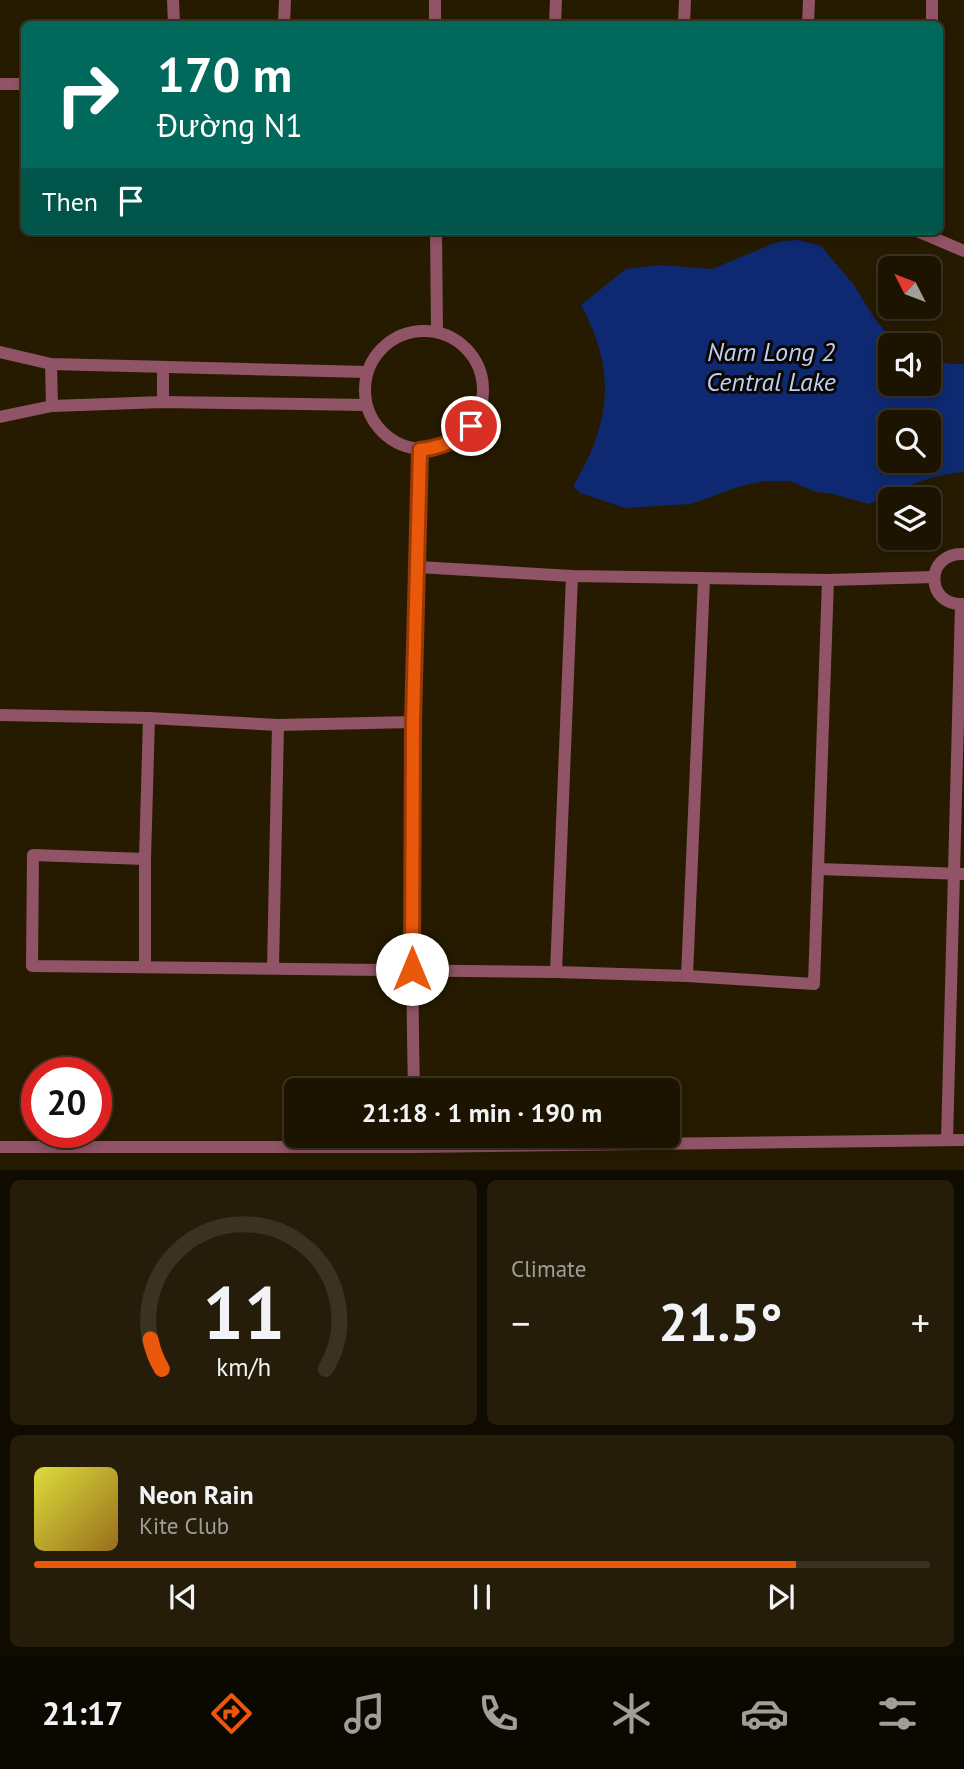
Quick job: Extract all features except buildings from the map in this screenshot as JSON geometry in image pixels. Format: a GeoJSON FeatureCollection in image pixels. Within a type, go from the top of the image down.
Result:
{"type":"FeatureCollection","features":[{"type":"Feature","properties":{"kind":"lane"},"geometry":{"type":"LineString","coordinates":[[173,0],[174,21]]}},
{"type":"Feature","properties":{"kind":"lane"},"geometry":{"type":"LineString","coordinates":[[284,21],[285,0]]}},
{"type":"Feature","properties":{"kind":"lane"},"geometry":{"type":"LineString","coordinates":[[435,0],[435,21]]}},
{"type":"Feature","properties":{"kind":"lane"},"geometry":{"type":"LineString","coordinates":[[555,21],[556,0]]}},
{"type":"Feature","properties":{"kind":"lane"},"geometry":{"type":"LineString","coordinates":[[684,21],[685,0]]}},
{"type":"Feature","properties":{"kind":"lane"},"geometry":{"type":"LineString","coordinates":[[808,21],[809,0]]}},
{"type":"Feature","properties":{"kind":"lane"},"geometry":{"type":"LineString","coordinates":[[932,0],[932,21]]}},
{"type":"Feature","properties":{"kind":"lane"},"geometry":{"type":"LineString","coordinates":[[0,84],[21,84]]}},
{"type":"Feature","properties":{"kind":"lane"},"geometry":{"type":"LineString","coordinates":[[436,235],[437,332]]}},
{"type":"Feature","properties":{"kind":"lane"},"geometry":{"type":"LineString","coordinates":[[934,235],[964,251]]}},
{"type":"Feature","properties":{"kind":"lane"},"geometry":{"type":"LineString","coordinates":[[419,331],[437,332],[455,340],[470,352],[480,369],[483,388],[481,408],[471,426],[457,440],[439,448],[420,450],[401,446],[386,436],[373,422],[366,405],[368,372],[375,357],[387,344],[402,335],[419,331]]}},
{"type":"Feature","properties":{"kind":"lane"},"geometry":{"type":"LineString","coordinates":[[0,352],[51,364],[368,372]]}},
{"type":"Feature","properties":{"kind":"lane"},"geometry":{"type":"LineString","coordinates":[[51,364],[52,406]]}},
{"type":"Feature","properties":{"kind":"lane"},"geometry":{"type":"LineString","coordinates":[[163,367],[163,402]]}},
{"type":"Feature","properties":{"kind":"lane"},"geometry":{"type":"LineString","coordinates":[[0,417],[52,406],[163,402],[366,405]]}},
{"type":"Feature","properties":{"kind":"lane"},"geometry":{"type":"LineString","coordinates":[[414,1078],[413,722],[420,450]]}},
{"type":"Feature","properties":{"kind":"lane"},"geometry":{"type":"LineString","coordinates":[[947,1140],[959,874],[963,604],[941,597],[934,577],[941,561],[949,556],[964,554]]}},
{"type":"Feature","properties":{"kind":"lane"},"geometry":{"type":"LineString","coordinates":[[418,567],[572,576],[704,579],[934,577]]}},
{"type":"Feature","properties":{"kind":"lane"},"geometry":{"type":"LineString","coordinates":[[556,972],[572,576]]}},
{"type":"Feature","properties":{"kind":"lane"},"geometry":{"type":"LineString","coordinates":[[687,976],[704,579]]}},
{"type":"Feature","properties":{"kind":"lane"},"geometry":{"type":"LineString","coordinates":[[145,859],[33,855],[32,965],[556,972],[814,984],[828,579]]}},
{"type":"Feature","properties":{"kind":"lane"},"geometry":{"type":"LineString","coordinates":[[0,715],[278,724],[413,722]]}},
{"type":"Feature","properties":{"kind":"lane"},"geometry":{"type":"LineString","coordinates":[[145,965],[149,718]]}},
{"type":"Feature","properties":{"kind":"lane"},"geometry":{"type":"LineString","coordinates":[[273,968],[278,724]]}},
{"type":"Feature","properties":{"kind":"lane"},"geometry":{"type":"LineString","coordinates":[[818,869],[959,874]]}},
{"type":"Feature","properties":{"kind":"lane"},"geometry":{"type":"LineString","coordinates":[[680,1141],[964,1140]]}},
{"type":"Feature","properties":{"kind":"lane"},"geometry":{"type":"LineString","coordinates":[[0,1147],[284,1143]]}},
{"type":"Feature","properties":{"kind":"water","name":"Nam Long 2 Central Lake"},"geometry":{"type":"Polygon","coordinates":[[[799,240],[821,246],[853,284],[887,333],[878,333],[878,396],[941,396],[941,362],[964,364],[964,472],[938,476],[905,487],[878,487],[878,500],[869,504],[816,492],[790,481],[765,481],[741,486],[691,504],[625,508],[580,493],[573,486],[595,440],[605,397],[600,352],[593,329],[581,305],[626,269],[660,265],[712,269],[780,241],[799,240]]]}},
{"type":"Feature","properties":{"kind":"route"},"geometry":{"type":"LineString","coordinates":[[412,969],[413,722],[420,450],[439,448],[457,440],[471,426]]}}]}
